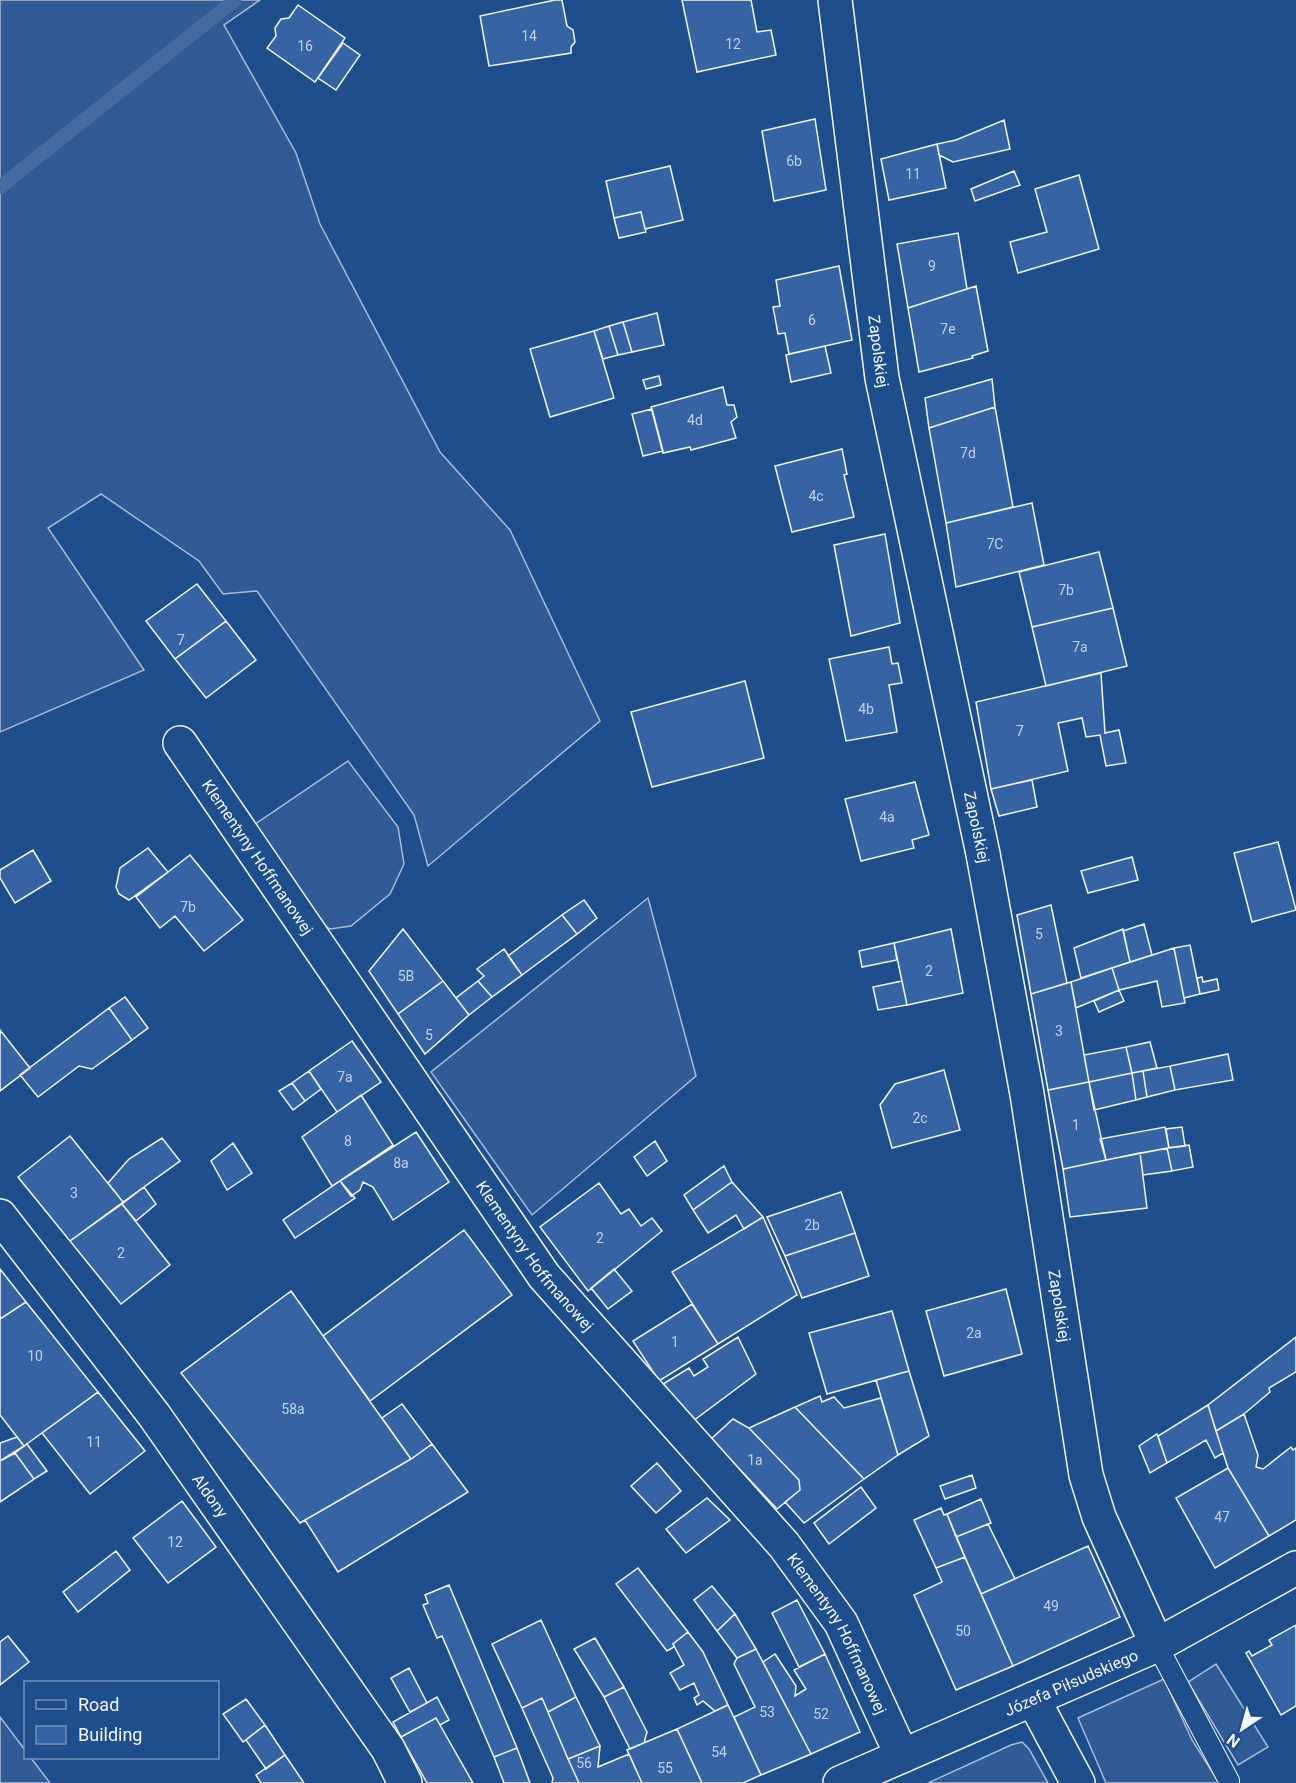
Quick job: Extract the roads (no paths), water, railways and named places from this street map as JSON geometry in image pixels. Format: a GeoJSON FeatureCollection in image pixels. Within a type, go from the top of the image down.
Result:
{"type":"FeatureCollection","features":[{"type":"Feature","properties":{"kind":"street","name":"Zapolskiej"},"geometry":{"type":"LineString","coordinates":[[835,0],[882,378],[983,854],[1027,1094],[1086,1475],[1099,1517],[1157,1645]]}},
{"type":"Feature","properties":{"kind":"street","name":"Klementyny Hoffmanowej"},"geometry":{"type":"LineString","coordinates":[[180,743],[544,1276],[784,1545],[841,1623],[902,1756]]}},
{"type":"Feature","properties":{"kind":"street","name":"Aldony"},"geometry":{"type":"LineString","coordinates":[[0,1216],[154,1414],[388,1749],[405,1783]]}},
{"type":"Feature","properties":{"kind":"street","name":"Józefa Piłsudskiego"},"geometry":{"type":"LineString","coordinates":[[840,1783],[1157,1645],[1296,1568]]}},
{"type":"Feature","properties":{"kind":"street"},"geometry":{"type":"LineString","coordinates":[[1033,1699],[1078,1783]]}},
{"type":"Feature","properties":{"kind":"lane"},"geometry":{"type":"LineString","coordinates":[[1157,1645],[1229,1781]]}},
{"type":"Feature","properties":{"kind":"waterway"},"geometry":{"type":"LineString","coordinates":[[0,187],[235,0]]}}]}
